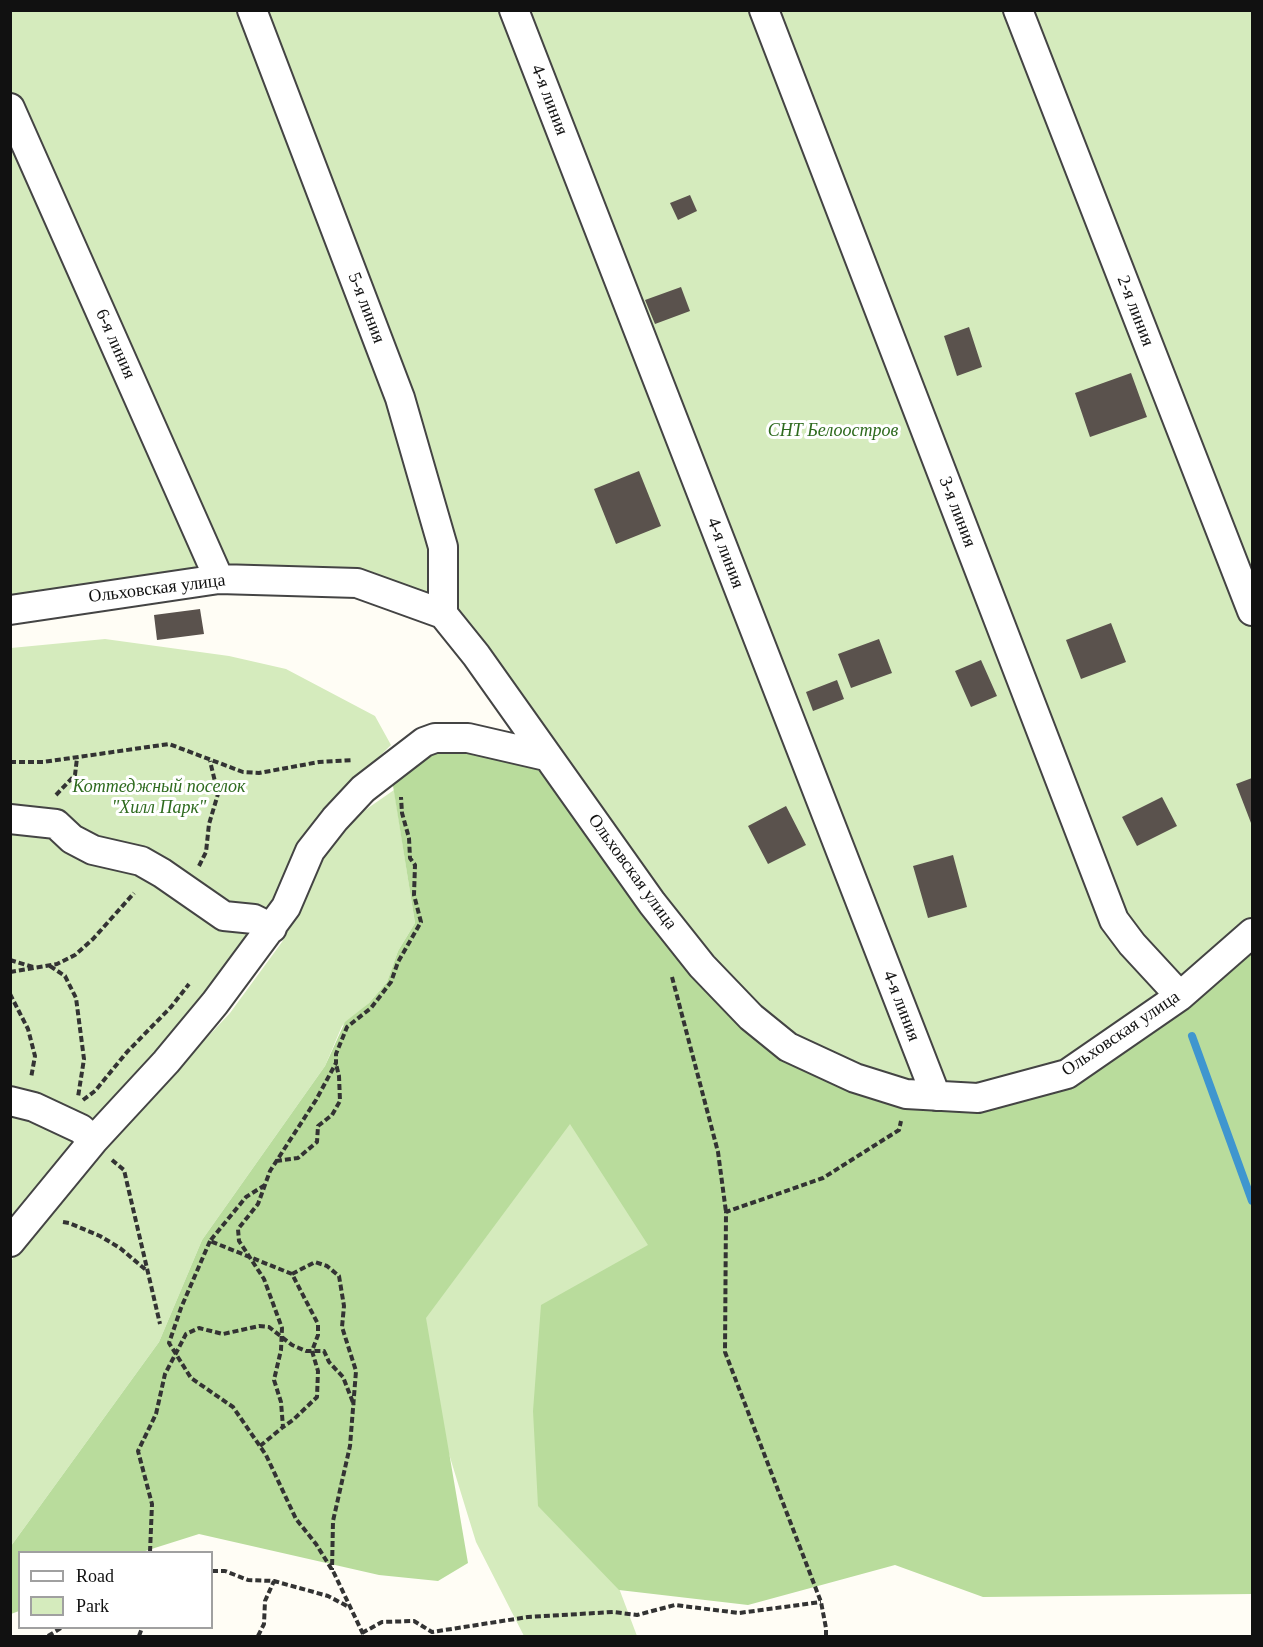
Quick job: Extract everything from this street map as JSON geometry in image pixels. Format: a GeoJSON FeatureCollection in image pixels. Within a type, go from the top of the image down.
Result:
{"type":"FeatureCollection","features":[{"type":"Feature","properties":{"kind":"street","name":"5-я линия"},"geometry":{"type":"LineString","coordinates":[[252,10],[400,398],[442,547],[443,614]]}},
{"type":"Feature","properties":{"kind":"street","name":"4-я линия"},"geometry":{"type":"LineString","coordinates":[[514,10],[936,1096]]}},
{"type":"Feature","properties":{"kind":"street","name":"3-я линия"},"geometry":{"type":"LineString","coordinates":[[764,10],[1114,920],[1132,944],[1180,996]]}},
{"type":"Feature","properties":{"kind":"street","name":"2-я линия"},"geometry":{"type":"LineString","coordinates":[[1018,10],[1252,611]]}},
{"type":"Feature","properties":{"kind":"street","name":"6-я линия"},"geometry":{"type":"LineString","coordinates":[[10,108],[219,579]]}},
{"type":"Feature","properties":{"kind":"street","name":"Ольховская улица"},"geometry":{"type":"LineString","coordinates":[[10,610],[219,579],[357,583],[443,614],[476,655],[659,912],[702,966],[751,1017],[788,1047],[855,1078],[906,1094],[978,1098],[1067,1074],[1180,996],[1252,933]]}},
{"type":"Feature","properties":{"kind":"street"},"geometry":{"type":"LineString","coordinates":[[10,1242],[93,1141],[166,1062],[272,928],[286,907],[310,850],[356,796],[394,764],[424,742],[435,738],[468,738],[546,756]]}},
{"type":"Feature","properties":{"kind":"street"},"geometry":{"type":"LineString","coordinates":[[10,819],[56,824],[72,839],[93,850],[141,861],[224,916],[254,919],[272,928]]}},
{"type":"Feature","properties":{"kind":"street"},"geometry":{"type":"LineString","coordinates":[[17,1102],[34,1107],[81,1129],[93,1141]]}},
{"type":"Feature","properties":{"kind":"path"},"geometry":{"type":"LineString","coordinates":[[10,762],[43,762],[169,744],[243,772],[259,773],[345,759],[394,764],[402,813],[409,838],[410,858],[415,865],[414,895],[421,922],[398,962],[391,981],[371,1008],[347,1027],[336,1054],[339,1101],[332,1115],[318,1126],[316,1142],[298,1158],[276,1161]]}},
{"type":"Feature","properties":{"kind":"path"},"geometry":{"type":"LineString","coordinates":[[43,823],[53,798],[75,775],[77,758]]}},
{"type":"Feature","properties":{"kind":"path"},"geometry":{"type":"LineString","coordinates":[[188,890],[206,852],[209,824],[218,794],[209,760]]}},
{"type":"Feature","properties":{"kind":"path"},"geometry":{"type":"LineString","coordinates":[[10,972],[57,964],[75,955],[93,939],[134,893]]}},
{"type":"Feature","properties":{"kind":"path"},"geometry":{"type":"LineString","coordinates":[[10,960],[34,968]]}},
{"type":"Feature","properties":{"kind":"path"},"geometry":{"type":"LineString","coordinates":[[49,965],[65,976],[76,998],[84,1059],[77,1105],[95,1090],[189,984]]}},
{"type":"Feature","properties":{"kind":"path"},"geometry":{"type":"LineString","coordinates":[[671,974],[718,1152],[726,1212],[725,1352],[821,1602],[826,1636]]}},
{"type":"Feature","properties":{"kind":"path"},"geometry":{"type":"LineString","coordinates":[[10,994],[28,1029],[35,1056],[29,1086],[17,1102]]}},
{"type":"Feature","properties":{"kind":"path"},"geometry":{"type":"LineString","coordinates":[[283,1426],[281,1402],[274,1380],[281,1350],[282,1328],[264,1278],[239,1241],[238,1229],[258,1204],[270,1171],[316,1100],[336,1063]]}},
{"type":"Feature","properties":{"kind":"path"},"geometry":{"type":"LineString","coordinates":[[726,1212],[823,1178],[900,1130],[906,1094]]}},
{"type":"Feature","properties":{"kind":"path"},"geometry":{"type":"LineString","coordinates":[[93,1141],[124,1170],[160,1323]]}},
{"type":"Feature","properties":{"kind":"path"},"geometry":{"type":"LineString","coordinates":[[265,1185],[246,1197],[210,1241],[181,1308],[169,1343],[191,1378],[233,1407],[266,1455],[296,1519],[316,1544],[333,1572],[363,1635],[382,1622],[414,1621],[432,1632],[528,1617],[613,1612],[637,1615],[675,1605],[739,1613],[821,1602]]}},
{"type":"Feature","properties":{"kind":"path"},"geometry":{"type":"LineString","coordinates":[[28,1220],[69,1223],[100,1236],[120,1248],[147,1270]]}},
{"type":"Feature","properties":{"kind":"path"},"geometry":{"type":"LineString","coordinates":[[210,1241],[292,1274],[318,1324],[318,1335],[312,1352],[318,1371],[317,1398],[260,1446]]}},
{"type":"Feature","properties":{"kind":"path"},"geometry":{"type":"LineString","coordinates":[[292,1274],[315,1263],[327,1266],[339,1276],[344,1306],[342,1327],[356,1371],[350,1446],[333,1521],[333,1572]]}},
{"type":"Feature","properties":{"kind":"path"},"geometry":{"type":"LineString","coordinates":[[150,1551],[152,1504],[138,1451],[156,1414],[165,1374],[186,1334],[199,1328],[223,1334],[259,1326],[269,1327],[292,1345],[312,1352],[324,1351],[329,1362],[343,1377],[354,1405]]}},
{"type":"Feature","properties":{"kind":"path"},"geometry":{"type":"LineString","coordinates":[[213,1571],[225,1571],[248,1580],[274,1581],[328,1596],[349,1607]]}},
{"type":"Feature","properties":{"kind":"path"},"geometry":{"type":"LineString","coordinates":[[258,1636],[264,1624],[265,1601],[274,1581]]}},
{"type":"Feature","properties":{"kind":"green space","name":"СНТ Белоостров"},"geometry":{"type":"Polygon","coordinates":[[[10,11],[1252,11],[1252,933],[1067,1074],[918,1094],[751,1017],[439,613],[357,583],[213,580],[11,610],[10,11]]]}},
{"type":"Feature","properties":{"kind":"green space","name":"Коттеджный поселок \"Хилл Парк\""},"geometry":{"type":"Polygon","coordinates":[[[105,639],[229,656],[286,669],[375,716],[391,745],[342,794],[276,904],[156,1057],[11,1223],[11,648],[105,639]]]}},
{"type":"Feature","properties":{"kind":"green space"},"geometry":{"type":"Polygon","coordinates":[[[424,742],[545,760],[751,1017],[918,1094],[1067,1074],[1252,933],[1252,1594],[983,1597],[895,1565],[748,1605],[619,1590],[538,1506],[533,1411],[541,1305],[648,1245],[570,1124],[426,1318],[468,1563],[438,1581],[379,1575],[199,1534],[145,1551],[18,1551],[18,1611],[11,1614],[11,1546],[159,1342],[202,1240],[325,1066],[345,1022],[369,1003],[387,982],[398,951],[415,923],[390,767],[424,742]]]}},
{"type":"Feature","properties":{"kind":"green space"},"geometry":{"type":"Polygon","coordinates":[[[394,790],[415,923],[398,951],[387,982],[369,1003],[342,1026],[325,1066],[202,1240],[159,1342],[11,1546],[11,1261],[35,1228],[114,1137],[230,1013],[282,942],[296,915],[322,850],[345,824],[394,790]]]}},
{"type":"Feature","properties":{"kind":"green space"},"geometry":{"type":"Polygon","coordinates":[[[541,1040],[698,1262],[588,1506],[637,1636],[524,1636],[476,1542],[441,1428],[401,1255],[541,1040]]]}},
{"type":"Feature","properties":{"kind":"building"},"geometry":{"type":"Polygon","coordinates":[[[690,195],[697,211],[678,220],[670,203],[690,195]]]}},
{"type":"Feature","properties":{"kind":"building"},"geometry":{"type":"Polygon","coordinates":[[[681,287],[690,311],[655,324],[645,300],[681,287]]]}},
{"type":"Feature","properties":{"kind":"building"},"geometry":{"type":"Polygon","coordinates":[[[969,327],[982,367],[957,376],[944,336],[969,327]]]}},
{"type":"Feature","properties":{"kind":"building"},"geometry":{"type":"Polygon","coordinates":[[[1131,373],[1147,417],[1090,437],[1075,393],[1131,373]]]}},
{"type":"Feature","properties":{"kind":"building"},"geometry":{"type":"Polygon","coordinates":[[[639,471],[661,526],[616,544],[594,489],[639,471]]]}},
{"type":"Feature","properties":{"kind":"building"},"geometry":{"type":"Polygon","coordinates":[[[200,609],[204,634],[157,640],[154,615],[200,609]]]}},
{"type":"Feature","properties":{"kind":"building"},"geometry":{"type":"Polygon","coordinates":[[[1111,623],[1126,662],[1081,679],[1066,640],[1111,623]]]}},
{"type":"Feature","properties":{"kind":"building"},"geometry":{"type":"Polygon","coordinates":[[[879,639],[892,673],[851,688],[838,654],[879,639]]]}},
{"type":"Feature","properties":{"kind":"building"},"geometry":{"type":"Polygon","coordinates":[[[981,660],[997,696],[971,707],[955,671],[981,660]]]}},
{"type":"Feature","properties":{"kind":"building"},"geometry":{"type":"Polygon","coordinates":[[[837,680],[844,699],[813,711],[806,692],[837,680]]]}},
{"type":"Feature","properties":{"kind":"building"},"geometry":{"type":"Polygon","coordinates":[[[1252,778],[1252,822],[1251,823],[1236,784],[1252,778]]]}},
{"type":"Feature","properties":{"kind":"building"},"geometry":{"type":"Polygon","coordinates":[[[1162,797],[1177,826],[1137,846],[1122,817],[1162,797]]]}},
{"type":"Feature","properties":{"kind":"building"},"geometry":{"type":"Polygon","coordinates":[[[786,806],[806,845],[768,864],[748,826],[786,806]]]}},
{"type":"Feature","properties":{"kind":"building"},"geometry":{"type":"Polygon","coordinates":[[[953,855],[967,907],[928,918],[913,866],[953,855]]]}},
{"type":"Feature","properties":{"kind":"waterway"},"geometry":{"type":"LineString","coordinates":[[1192,1036],[1252,1201]]}}]}
